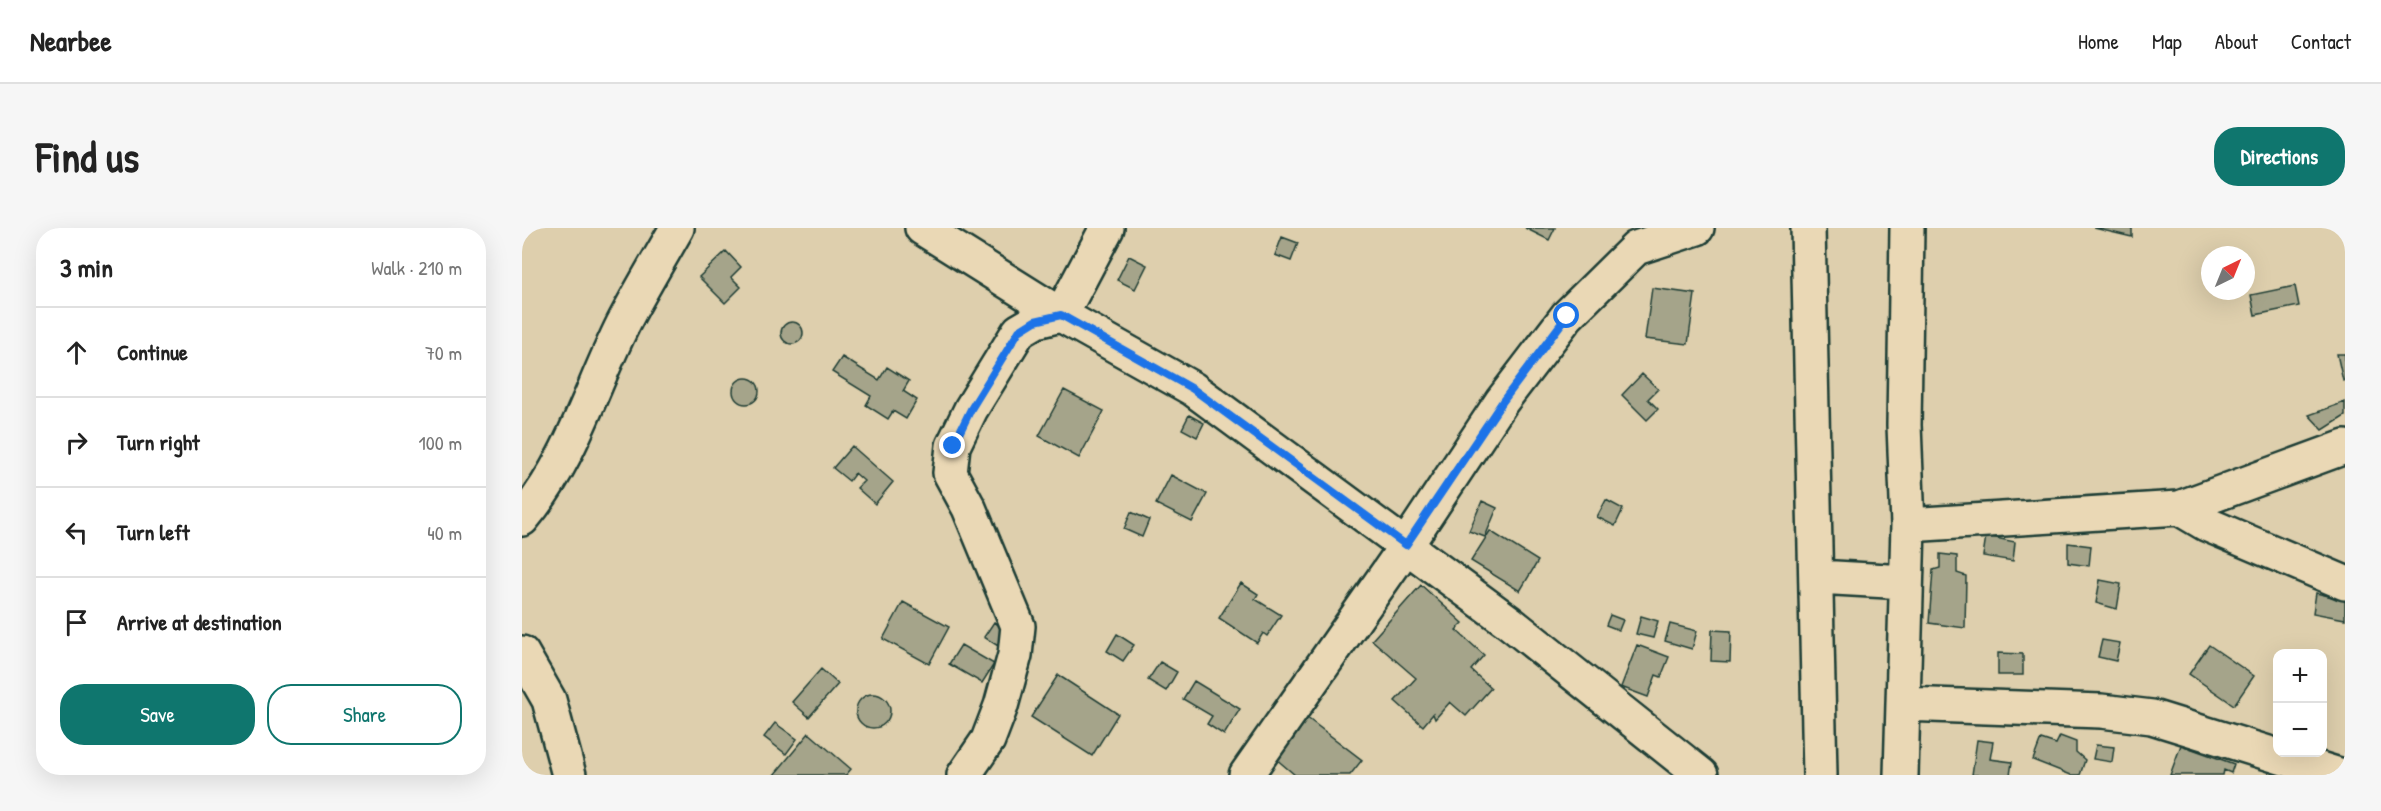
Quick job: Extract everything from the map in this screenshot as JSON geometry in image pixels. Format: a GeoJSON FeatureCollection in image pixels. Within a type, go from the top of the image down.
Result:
{"type":"FeatureCollection","features":[{"type":"Feature","properties":{"kind":"street"},"geometry":{"type":"LineString","coordinates":[[522,519],[537,502],[561,463],[623,324],[677,228]]}},
{"type":"Feature","properties":{"kind":"street"},"geometry":{"type":"LineString","coordinates":[[922,228],[1061,315],[1193,389],[1509,622],[1701,775]]}},
{"type":"Feature","properties":{"kind":"street"},"geometry":{"type":"LineString","coordinates":[[964,775],[988,740],[1001,706],[1015,655],[1018,626],[969,508],[950,473],[953,446],[971,409],[1019,331],[1035,321],[1061,315],[1107,228]]}},
{"type":"Feature","properties":{"kind":"street"},"geometry":{"type":"LineString","coordinates":[[1246,775],[1503,401],[1567,316],[1636,248],[1697,228]]}},
{"type":"Feature","properties":{"kind":"street"},"geometry":{"type":"LineString","coordinates":[[1808,228],[1820,775]]}},
{"type":"Feature","properties":{"kind":"street"},"geometry":{"type":"LineString","coordinates":[[1900,775],[1908,525],[1904,425],[1907,228]]}},
{"type":"Feature","properties":{"kind":"street"},"geometry":{"type":"LineString","coordinates":[[1908,525],[2179,508],[2345,447]]}},
{"type":"Feature","properties":{"kind":"street"},"geometry":{"type":"LineString","coordinates":[[2179,508],[2206,524],[2345,583]]}},
{"type":"Feature","properties":{"kind":"street"},"geometry":{"type":"LineString","coordinates":[[1816,577],[1906,582]]}},
{"type":"Feature","properties":{"kind":"street"},"geometry":{"type":"LineString","coordinates":[[522,653],[549,700],[569,775]]}},
{"type":"Feature","properties":{"kind":"street"},"geometry":{"type":"LineString","coordinates":[[1903,704],[2101,711],[2152,717],[2339,775]]}},
{"type":"Feature","properties":{"kind":"building"},"geometry":{"type":"Polygon","coordinates":[[[1525,228],[1555,228],[1549,240],[1525,228]]]}},
{"type":"Feature","properties":{"kind":"building"},"geometry":{"type":"Polygon","coordinates":[[[2094,228],[2132,228],[2132,237],[2094,228]]]}},
{"type":"Feature","properties":{"kind":"building"},"geometry":{"type":"Polygon","coordinates":[[[1282,237],[1298,243],[1291,261],[1275,255],[1282,237]]]}},
{"type":"Feature","properties":{"kind":"building"},"geometry":{"type":"Polygon","coordinates":[[[726,251],[741,267],[731,277],[741,287],[725,303],[699,277],[726,251]]]}},
{"type":"Feature","properties":{"kind":"building"},"geometry":{"type":"Polygon","coordinates":[[[1129,256],[1147,265],[1135,289],[1117,280],[1129,256]]]}},
{"type":"Feature","properties":{"kind":"building"},"geometry":{"type":"Polygon","coordinates":[[[2295,286],[2299,306],[2255,315],[2252,300],[2255,300],[2255,294],[2295,286]]]}},
{"type":"Feature","properties":{"kind":"building"},"geometry":{"type":"Polygon","coordinates":[[[1652,288],[1695,294],[1688,344],[1645,339],[1652,288]]]}},
{"type":"Feature","properties":{"kind":"building"},"geometry":{"type":"Polygon","coordinates":[[[792,322],[800,325],[803,333],[800,341],[792,344],[784,341],[781,333],[784,325],[792,322]]]}},
{"type":"Feature","properties":{"kind":"building"},"geometry":{"type":"Polygon","coordinates":[[[2337,354],[2345,354],[2345,380],[2343,381],[2337,354]]]}},
{"type":"Feature","properties":{"kind":"building"},"geometry":{"type":"Polygon","coordinates":[[[842,357],[879,380],[887,367],[909,381],[903,391],[917,400],[906,419],[893,411],[888,419],[866,405],[871,396],[832,372],[842,357]]]}},
{"type":"Feature","properties":{"kind":"building"},"geometry":{"type":"Polygon","coordinates":[[[1642,374],[1658,389],[1648,399],[1658,409],[1647,420],[1622,395],[1642,374]]]}},
{"type":"Feature","properties":{"kind":"building"},"geometry":{"type":"Polygon","coordinates":[[[746,378],[755,382],[759,391],[755,400],[746,404],[737,400],[733,391],[737,382],[746,378]]]}},
{"type":"Feature","properties":{"kind":"building"},"geometry":{"type":"Polygon","coordinates":[[[1064,390],[1104,411],[1079,458],[1039,436],[1064,390]]]}},
{"type":"Feature","properties":{"kind":"building"},"geometry":{"type":"Polygon","coordinates":[[[2345,402],[2345,416],[2323,430],[2309,415],[2345,402]]]}},
{"type":"Feature","properties":{"kind":"building"},"geometry":{"type":"Polygon","coordinates":[[[1189,415],[1204,423],[1197,437],[1182,429],[1189,415]]]}},
{"type":"Feature","properties":{"kind":"building"},"geometry":{"type":"Polygon","coordinates":[[[852,446],[893,482],[875,504],[857,488],[864,481],[855,473],[849,481],[833,468],[852,446]]]}},
{"type":"Feature","properties":{"kind":"building"},"geometry":{"type":"Polygon","coordinates":[[[1171,475],[1207,494],[1192,522],[1156,504],[1171,475]]]}},
{"type":"Feature","properties":{"kind":"building"},"geometry":{"type":"Polygon","coordinates":[[[1606,500],[1623,509],[1615,526],[1597,517],[1606,500]]]}},
{"type":"Feature","properties":{"kind":"building"},"geometry":{"type":"Polygon","coordinates":[[[1482,501],[1497,508],[1485,537],[1469,531],[1482,501]]]}},
{"type":"Feature","properties":{"kind":"building"},"geometry":{"type":"Polygon","coordinates":[[[1131,512],[1149,520],[1142,537],[1124,529],[1131,512]]]}},
{"type":"Feature","properties":{"kind":"building"},"geometry":{"type":"Polygon","coordinates":[[[1490,531],[1538,561],[1520,591],[1471,561],[1490,531]]]}},
{"type":"Feature","properties":{"kind":"building"},"geometry":{"type":"Polygon","coordinates":[[[1986,536],[2015,542],[2013,561],[1983,556],[1986,536]]]}},
{"type":"Feature","properties":{"kind":"building"},"geometry":{"type":"Polygon","coordinates":[[[2068,543],[2091,546],[2089,566],[2068,563],[2068,543]]]}},
{"type":"Feature","properties":{"kind":"building"},"geometry":{"type":"Polygon","coordinates":[[[1940,554],[1957,556],[1957,573],[1966,576],[1965,628],[1929,623],[1933,570],[1940,568],[1940,554]]]}},
{"type":"Feature","properties":{"kind":"building"},"geometry":{"type":"Polygon","coordinates":[[[2100,580],[2121,584],[2117,609],[2096,603],[2100,580]]]}},
{"type":"Feature","properties":{"kind":"building"},"geometry":{"type":"Polygon","coordinates":[[[1241,583],[1258,594],[1255,599],[1281,615],[1267,636],[1263,633],[1257,643],[1219,618],[1241,583]]]}},
{"type":"Feature","properties":{"kind":"building"},"geometry":{"type":"Polygon","coordinates":[[[1421,585],[1463,623],[1456,630],[1484,655],[1471,670],[1491,688],[1466,716],[1450,702],[1435,719],[1433,714],[1423,726],[1395,701],[1416,678],[1372,640],[1421,585]]]}},
{"type":"Feature","properties":{"kind":"building"},"geometry":{"type":"Polygon","coordinates":[[[2316,593],[2345,600],[2345,619],[2313,613],[2316,593]]]}},
{"type":"Feature","properties":{"kind":"building"},"geometry":{"type":"Polygon","coordinates":[[[903,602],[949,627],[929,664],[883,639],[903,602]]]}},
{"type":"Feature","properties":{"kind":"building"},"geometry":{"type":"Polygon","coordinates":[[[1610,615],[1623,620],[1619,630],[1606,625],[1610,615]]]}},
{"type":"Feature","properties":{"kind":"building"},"geometry":{"type":"Polygon","coordinates":[[[1641,616],[1658,621],[1653,638],[1636,634],[1641,616]]]}},
{"type":"Feature","properties":{"kind":"building"},"geometry":{"type":"Polygon","coordinates":[[[994,622],[1008,631],[998,646],[984,637],[994,622]]]}},
{"type":"Feature","properties":{"kind":"building"},"geometry":{"type":"Polygon","coordinates":[[[1670,624],[1697,631],[1692,649],[1665,641],[1670,624]]]}},
{"type":"Feature","properties":{"kind":"building"},"geometry":{"type":"Polygon","coordinates":[[[1712,630],[1731,631],[1730,662],[1711,661],[1712,630]]]}},
{"type":"Feature","properties":{"kind":"building"},"geometry":{"type":"Polygon","coordinates":[[[1117,634],[1134,645],[1123,661],[1107,651],[1117,634]]]}},
{"type":"Feature","properties":{"kind":"building"},"geometry":{"type":"Polygon","coordinates":[[[2102,640],[2120,643],[2116,661],[2098,657],[2102,640]]]}},
{"type":"Feature","properties":{"kind":"building"},"geometry":{"type":"Polygon","coordinates":[[[961,645],[994,664],[982,683],[949,664],[961,645]]]}},
{"type":"Feature","properties":{"kind":"building"},"geometry":{"type":"Polygon","coordinates":[[[1637,645],[1669,657],[1661,677],[1656,675],[1648,697],[1621,687],[1637,645]]]}},
{"type":"Feature","properties":{"kind":"building"},"geometry":{"type":"Polygon","coordinates":[[[2209,645],[2254,676],[2234,705],[2189,674],[2209,645]]]}},
{"type":"Feature","properties":{"kind":"building"},"geometry":{"type":"Polygon","coordinates":[[[1998,653],[2023,654],[2023,675],[1998,675],[1998,653]]]}},
{"type":"Feature","properties":{"kind":"building"},"geometry":{"type":"Polygon","coordinates":[[[1160,662],[1177,672],[1166,691],[1148,680],[1160,662]]]}},
{"type":"Feature","properties":{"kind":"building"},"geometry":{"type":"Polygon","coordinates":[[[821,669],[838,684],[809,717],[792,702],[821,669]]]}},
{"type":"Feature","properties":{"kind":"building"},"geometry":{"type":"Polygon","coordinates":[[[1058,675],[1118,714],[1092,756],[1031,717],[1058,675]]]}},
{"type":"Feature","properties":{"kind":"building"},"geometry":{"type":"Polygon","coordinates":[[[1194,681],[1240,709],[1224,735],[1207,724],[1212,716],[1183,699],[1194,681]]]}},
{"type":"Feature","properties":{"kind":"building"},"geometry":{"type":"Polygon","coordinates":[[[873,694],[885,699],[890,711],[885,723],[873,728],[861,723],[856,711],[861,699],[873,694]]]}},
{"type":"Feature","properties":{"kind":"building"},"geometry":{"type":"Polygon","coordinates":[[[1306,717],[1362,760],[1350,775],[1295,775],[1275,758],[1306,717]]]}},
{"type":"Feature","properties":{"kind":"building"},"geometry":{"type":"Polygon","coordinates":[[[775,723],[797,739],[786,754],[764,737],[775,723]]]}},
{"type":"Feature","properties":{"kind":"building"},"geometry":{"type":"Polygon","coordinates":[[[809,733],[851,769],[846,775],[774,775],[809,733]]]}},
{"type":"Feature","properties":{"kind":"building"},"geometry":{"type":"Polygon","coordinates":[[[2060,736],[2076,742],[2076,752],[2085,760],[2080,775],[2071,775],[2033,760],[2041,739],[2056,744],[2060,736]]]}},
{"type":"Feature","properties":{"kind":"building"},"geometry":{"type":"Polygon","coordinates":[[[1977,740],[1993,742],[1990,759],[2012,762],[2010,775],[1972,775],[1977,740]]]}},
{"type":"Feature","properties":{"kind":"building"},"geometry":{"type":"Polygon","coordinates":[[[2096,745],[2114,747],[2112,762],[2093,759],[2096,745]]]}},
{"type":"Feature","properties":{"kind":"building"},"geometry":{"type":"Polygon","coordinates":[[[2181,745],[2234,764],[2231,773],[2224,770],[2223,775],[2170,775],[2181,745]]]}},
{"type":"Feature","properties":{"kind":"route"},"geometry":{"type":"LineString","coordinates":[[953,446],[971,409],[1019,331],[1035,321],[1061,315],[1193,389],[1273,445],[1406,545],[1503,401],[1567,316]]}}]}
